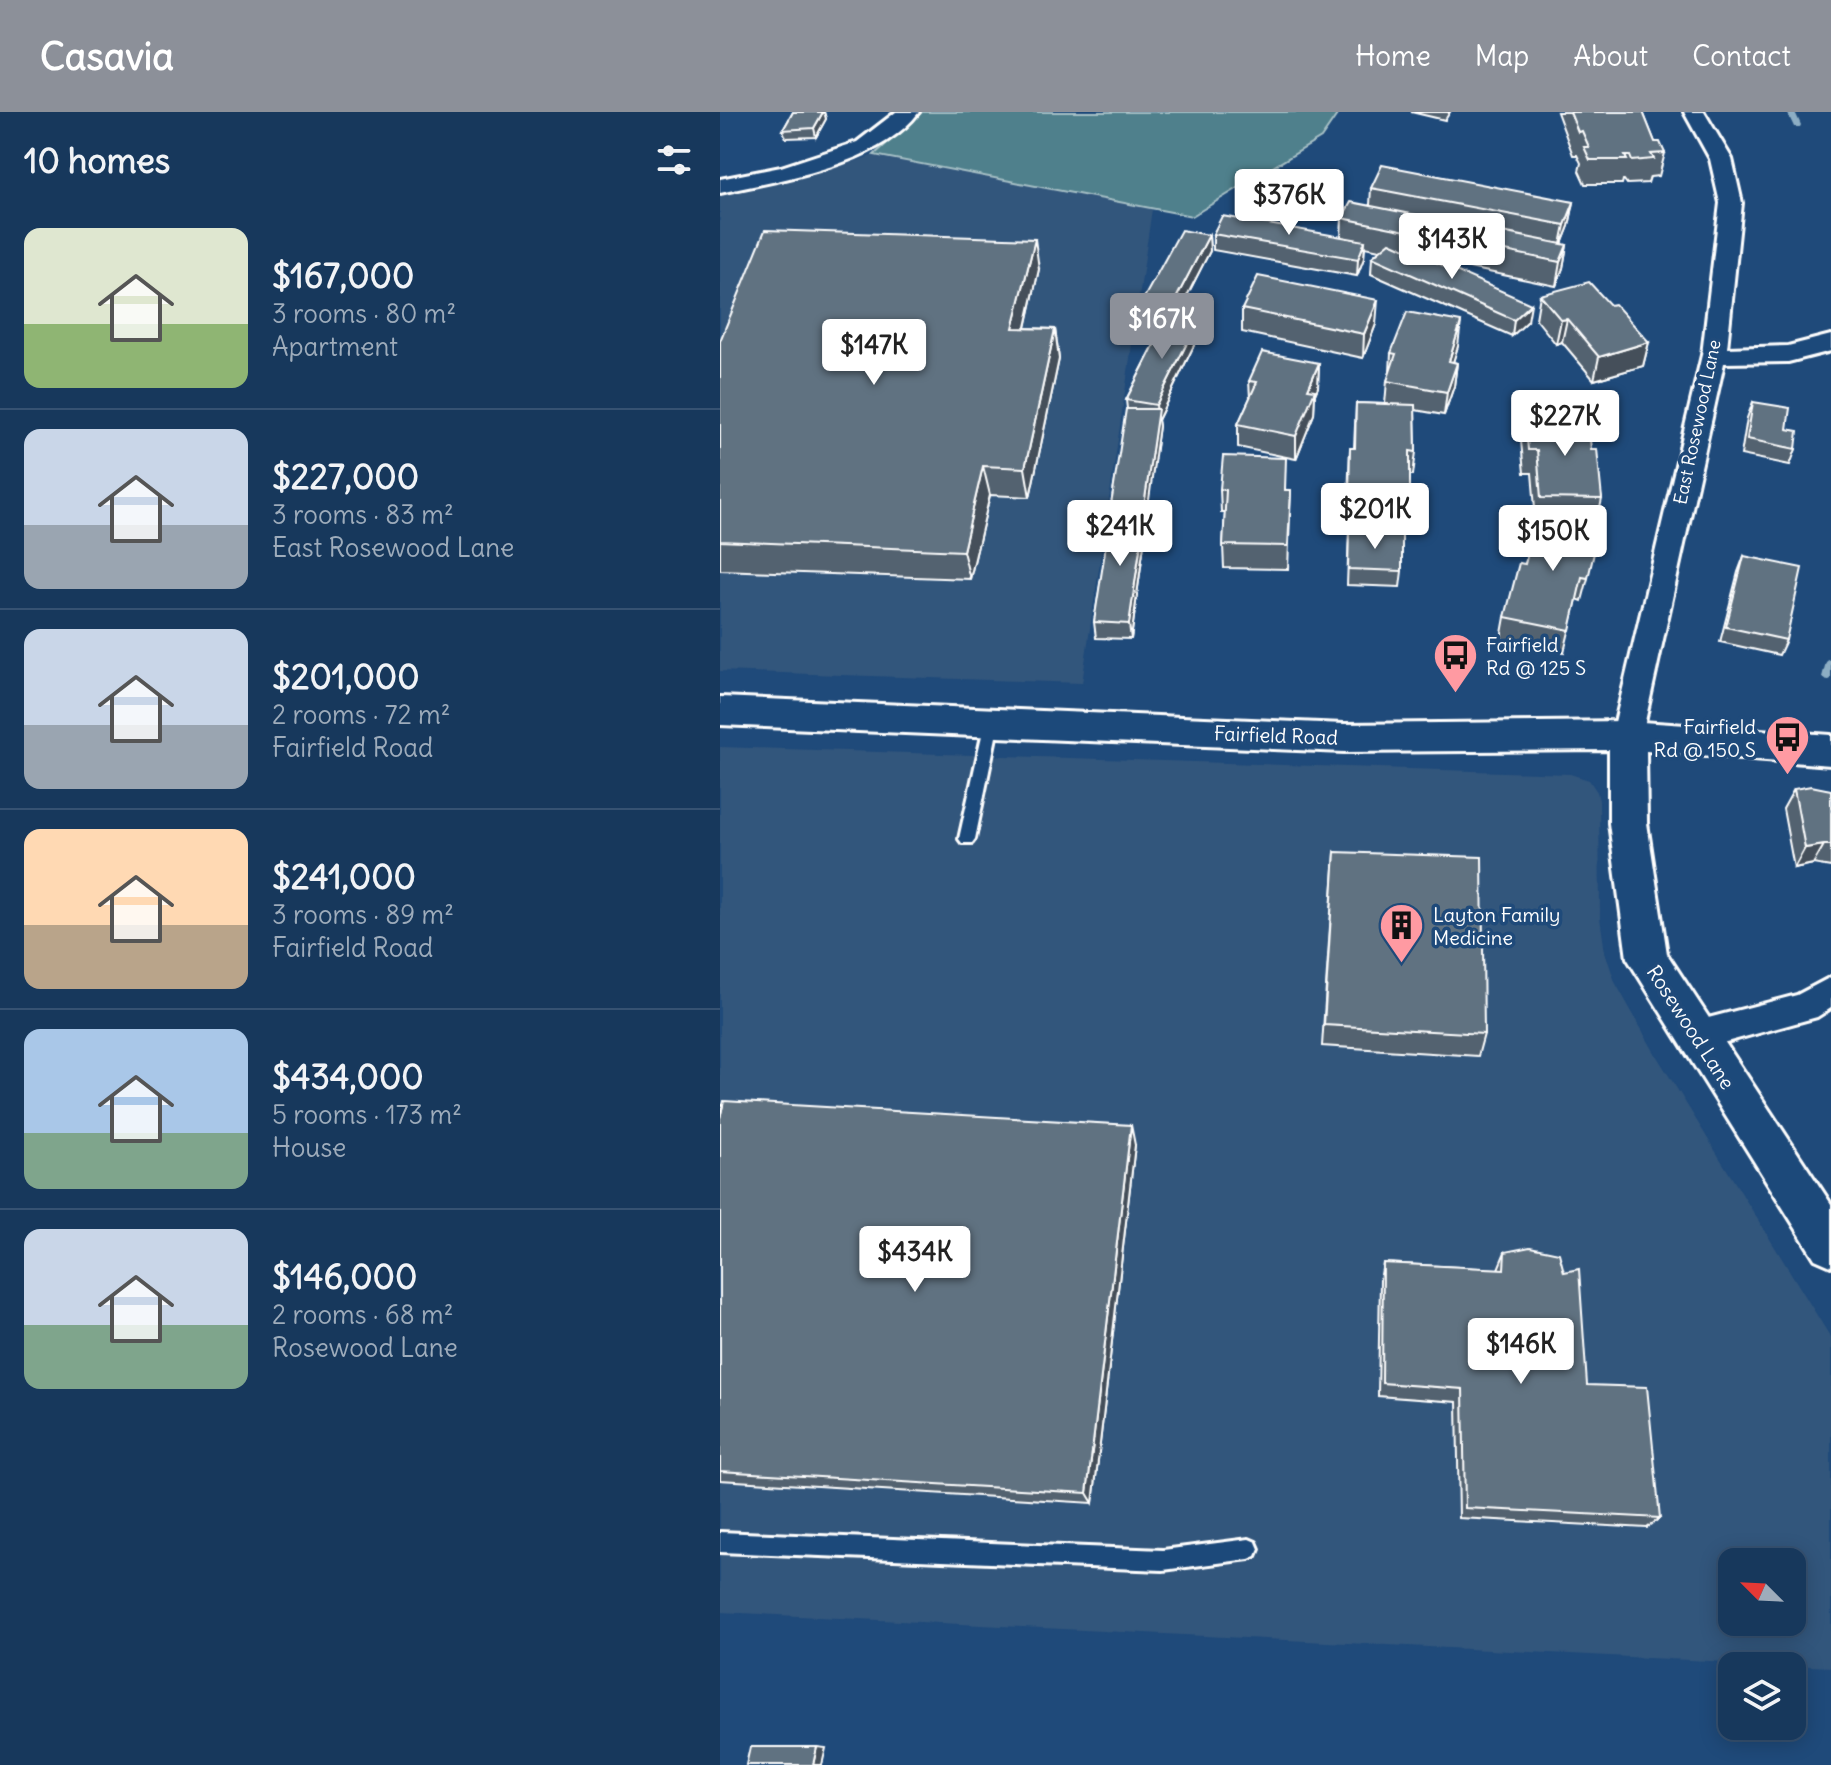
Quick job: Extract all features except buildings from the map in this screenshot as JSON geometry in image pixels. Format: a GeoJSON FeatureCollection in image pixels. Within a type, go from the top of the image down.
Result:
{"type":"FeatureCollection","features":[{"type":"Feature","properties":{"kind":"street"},"geometry":{"type":"LineString","coordinates":[[720,186],[786,172],[865,147],[909,112]]}},
{"type":"Feature","properties":{"kind":"street","name":"East Rosewood Lane"},"geometry":{"type":"LineString","coordinates":[[1627,735],[1714,355],[1731,203],[1721,159],[1694,112]]}},
{"type":"Feature","properties":{"kind":"street"},"geometry":{"type":"LineString","coordinates":[[1714,355],[1764,357],[1831,343]]}},
{"type":"Feature","properties":{"kind":"street","name":"Fairfield Road"},"geometry":{"type":"LineString","coordinates":[[720,711],[1344,738],[1627,735],[1831,750]]}},
{"type":"Feature","properties":{"kind":"street","name":"Rosewood Lane"},"geometry":{"type":"LineString","coordinates":[[1627,735],[1628,823],[1647,958],[1831,1244]]}},
{"type":"Feature","properties":{"kind":"street"},"geometry":{"type":"LineString","coordinates":[[1697,1035],[1805,1007],[1831,991]]}},
{"type":"Feature","properties":{"kind":"lane"},"geometry":{"type":"LineString","coordinates":[[967,839],[992,722]]}},
{"type":"Feature","properties":{"kind":"lane"},"geometry":{"type":"LineString","coordinates":[[720,1542],[1163,1560],[1249,1549]]}},
{"type":"Feature","properties":{"kind":"shaded area"},"geometry":{"type":"Polygon","coordinates":[[[874,155],[1152,209],[1082,683],[720,671],[720,196],[826,171],[874,155]]]}},
{"type":"Feature","properties":{"kind":"shaded area"},"geometry":{"type":"Polygon","coordinates":[[[720,747],[1570,774],[1589,780],[1599,801],[1600,918],[1605,952],[1615,982],[1656,1055],[1831,1338],[1831,1667],[1806,1666],[1806,1652],[1718,1652],[1718,1661],[720,1612],[720,747]]]}},
{"type":"Feature","properties":{"kind":"green space"},"geometry":{"type":"Polygon","coordinates":[[[922,112],[1339,112],[1321,138],[1192,216],[874,155],[922,112]]]}},
{"type":"Feature","properties":{"kind":"green space"},"geometry":{"type":"Polygon","coordinates":[[[1287,178],[1295,180],[1302,189],[1287,213],[1253,204],[1268,182],[1287,178]]]}},
{"type":"Feature","properties":{"kind":"waterway"},"geometry":{"type":"LineString","coordinates":[[1791,112],[1797,125]]}},
{"type":"Feature","properties":{"kind":"waterway"},"geometry":{"type":"LineString","coordinates":[[1827,677],[1831,662]]}},
{"type":"Feature","properties":{"kind":"place","name":"Fairfield Rd @ 125 S"},"geometry":{"type":"Point","coordinates":[1455,695]}},
{"type":"Feature","properties":{"kind":"place","name":"Fairfield Rd @ 150 S"},"geometry":{"type":"Point","coordinates":[1787,776]}},
{"type":"Feature","properties":{"kind":"place","name":"Layton Family Medicine"},"geometry":{"type":"Point","coordinates":[1402,964]}}]}
